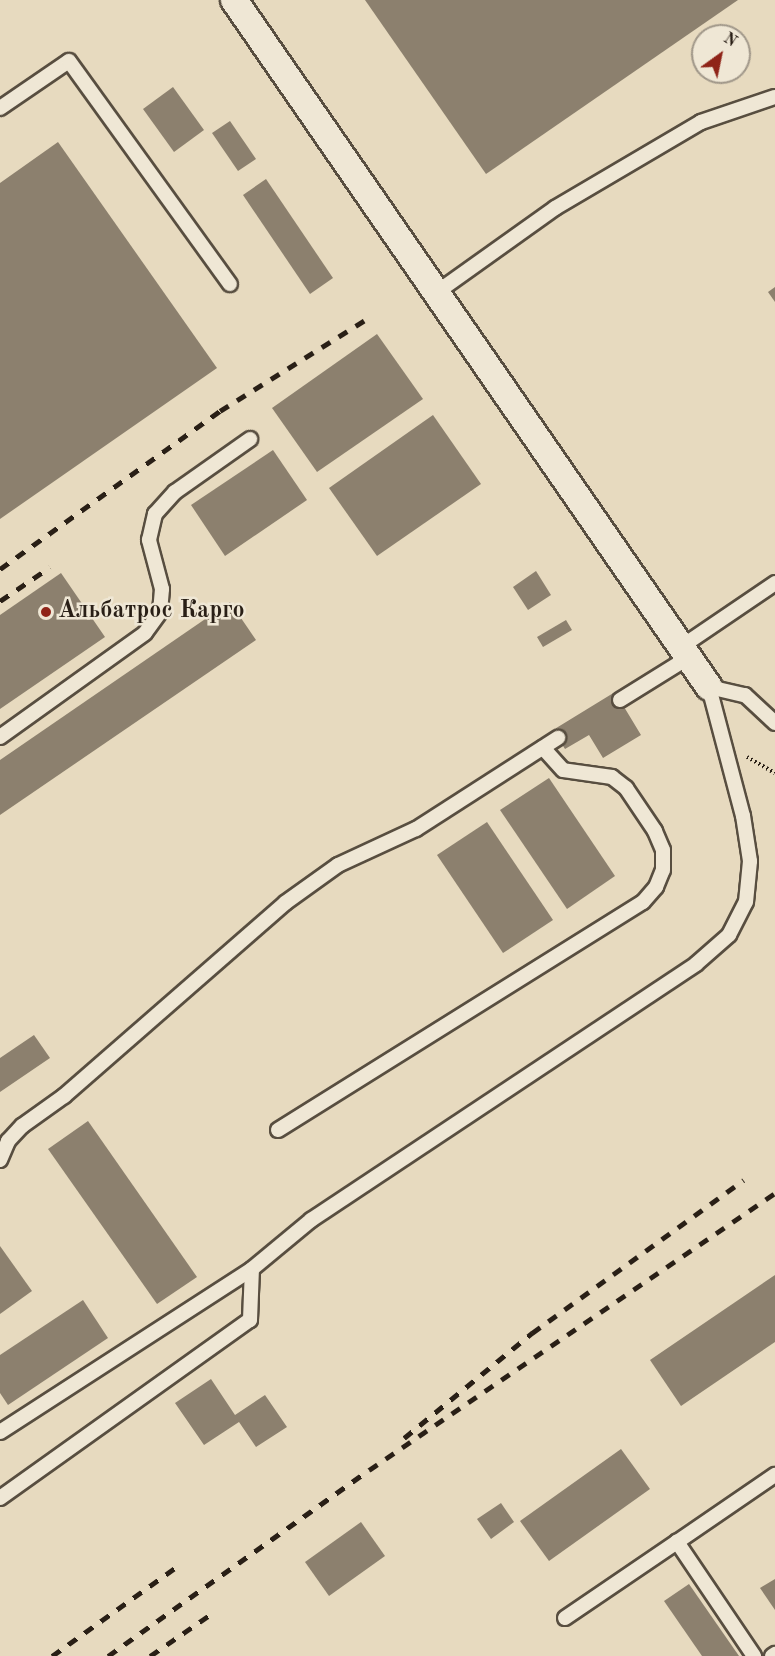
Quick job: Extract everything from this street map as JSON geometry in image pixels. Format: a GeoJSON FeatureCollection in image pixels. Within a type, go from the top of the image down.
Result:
{"type":"FeatureCollection","features":[{"type":"Feature","properties":{"kind":"street"},"geometry":{"type":"LineString","coordinates":[[234,0],[709,687]]}},
{"type":"Feature","properties":{"kind":"lane"},"geometry":{"type":"LineString","coordinates":[[0,108],[69,61],[230,284]]}},
{"type":"Feature","properties":{"kind":"lane"},"geometry":{"type":"LineString","coordinates":[[436,293],[555,208],[701,122],[775,97]]}},
{"type":"Feature","properties":{"kind":"lane"},"geometry":{"type":"LineString","coordinates":[[0,737],[145,633],[160,612],[162,589],[149,540],[155,514],[175,492],[250,439]]}},
{"type":"Feature","properties":{"kind":"lane"},"geometry":{"type":"LineString","coordinates":[[620,700],[775,583]]}},
{"type":"Feature","properties":{"kind":"lane"},"geometry":{"type":"LineString","coordinates":[[0,1432],[252,1269],[311,1220],[696,964],[729,935],[746,902],[750,861],[743,816],[709,687],[745,695],[775,723]]}},
{"type":"Feature","properties":{"kind":"lane"},"geometry":{"type":"LineString","coordinates":[[0,1160],[8,1141],[22,1126],[64,1096],[285,903],[338,865],[416,829],[558,738]]}},
{"type":"Feature","properties":{"kind":"lane"},"geometry":{"type":"LineString","coordinates":[[278,1130],[643,902],[656,887],[663,870],[663,850],[656,831],[626,788],[612,777],[563,770],[543,748]]}},
{"type":"Feature","properties":{"kind":"lane"},"geometry":{"type":"LineString","coordinates":[[0,1498],[250,1320],[252,1269]]}},
{"type":"Feature","properties":{"kind":"lane"},"geometry":{"type":"LineString","coordinates":[[565,1618],[775,1475]]}},
{"type":"Feature","properties":{"kind":"lane"},"geometry":{"type":"LineString","coordinates":[[677,1542],[754,1656]]}},
{"type":"Feature","properties":{"kind":"building"},"geometry":{"type":"Polygon","coordinates":[[[365,0],[738,0],[703,24],[691,24],[691,32],[486,174],[365,0]]]}},
{"type":"Feature","properties":{"kind":"building"},"geometry":{"type":"Polygon","coordinates":[[[173,87],[204,130],[174,152],[143,109],[173,87]]]}},
{"type":"Feature","properties":{"kind":"building"},"geometry":{"type":"Polygon","coordinates":[[[230,121],[256,159],[238,171],[212,133],[230,121]]]}},
{"type":"Feature","properties":{"kind":"building"},"geometry":{"type":"Polygon","coordinates":[[[58,142],[217,368],[0,519],[0,183],[58,142]]]}},
{"type":"Feature","properties":{"kind":"building"},"geometry":{"type":"Polygon","coordinates":[[[266,179],[333,278],[310,294],[243,195],[266,179]]]}},
{"type":"Feature","properties":{"kind":"building"},"geometry":{"type":"Polygon","coordinates":[[[775,287],[775,302],[768,292],[775,287]]]}},
{"type":"Feature","properties":{"kind":"building"},"geometry":{"type":"Polygon","coordinates":[[[377,334],[423,399],[317,472],[272,408],[377,334]]]}},
{"type":"Feature","properties":{"kind":"building"},"geometry":{"type":"Polygon","coordinates":[[[433,415],[481,484],[377,556],[329,488],[433,415]]]}},
{"type":"Feature","properties":{"kind":"building"},"geometry":{"type":"Polygon","coordinates":[[[273,450],[307,500],[225,556],[191,505],[273,450]]]}},
{"type":"Feature","properties":{"kind":"building"},"geometry":{"type":"Polygon","coordinates":[[[536,571],[551,595],[528,610],[513,587],[536,571]]]}},
{"type":"Feature","properties":{"kind":"building"},"geometry":{"type":"Polygon","coordinates":[[[61,573],[105,637],[0,709],[0,615],[61,573]]]}},
{"type":"Feature","properties":{"kind":"building"},"geometry":{"type":"Polygon","coordinates":[[[230,602],[256,640],[0,815],[0,760],[230,602]]]}},
{"type":"Feature","properties":{"kind":"building"},"geometry":{"type":"Polygon","coordinates":[[[566,620],[572,630],[543,647],[537,637],[566,620]]]}},
{"type":"Feature","properties":{"kind":"building"},"geometry":{"type":"Polygon","coordinates":[[[615,692],[641,735],[603,758],[589,735],[565,749],[553,730],[615,692]]]}},
{"type":"Feature","properties":{"kind":"building"},"geometry":{"type":"Polygon","coordinates":[[[549,778],[615,876],[567,909],[500,810],[549,778]]]}},
{"type":"Feature","properties":{"kind":"building"},"geometry":{"type":"Polygon","coordinates":[[[487,822],[553,920],[503,953],[437,855],[487,822]]]}},
{"type":"Feature","properties":{"kind":"building"},"geometry":{"type":"Polygon","coordinates":[[[34,1035],[50,1058],[0,1092],[0,1058],[34,1035]]]}},
{"type":"Feature","properties":{"kind":"building"},"geometry":{"type":"Polygon","coordinates":[[[88,1121],[197,1277],[157,1304],[48,1149],[88,1121]]]}},
{"type":"Feature","properties":{"kind":"building"},"geometry":{"type":"Polygon","coordinates":[[[0,1246],[32,1291],[0,1314],[0,1246]]]}},
{"type":"Feature","properties":{"kind":"building"},"geometry":{"type":"Polygon","coordinates":[[[775,1275],[775,1342],[681,1406],[650,1360],[775,1275]]]}},
{"type":"Feature","properties":{"kind":"building"},"geometry":{"type":"Polygon","coordinates":[[[83,1300],[108,1338],[8,1405],[0,1393],[0,1355],[83,1300]]]}},
{"type":"Feature","properties":{"kind":"building"},"geometry":{"type":"Polygon","coordinates":[[[211,1379],[235,1415],[265,1395],[287,1427],[256,1447],[239,1422],[204,1445],[175,1403],[211,1379]]]}},
{"type":"Feature","properties":{"kind":"building"},"geometry":{"type":"Polygon","coordinates":[[[621,1449],[650,1489],[549,1561],[520,1521],[621,1449]]]}},
{"type":"Feature","properties":{"kind":"building"},"geometry":{"type":"Polygon","coordinates":[[[501,1503],[514,1522],[491,1539],[477,1519],[501,1503]]]}},
{"type":"Feature","properties":{"kind":"building"},"geometry":{"type":"Polygon","coordinates":[[[361,1522],[385,1556],[329,1596],[305,1562],[361,1522]]]}},
{"type":"Feature","properties":{"kind":"building"},"geometry":{"type":"Polygon","coordinates":[[[775,1579],[775,1610],[760,1588],[775,1579]]]}},
{"type":"Feature","properties":{"kind":"building"},"geometry":{"type":"Polygon","coordinates":[[[689,1584],[739,1656],[702,1656],[664,1601],[689,1584]]]}},
{"type":"Feature","properties":{"kind":"railway"},"geometry":{"type":"LineString","coordinates":[[0,569],[220,411],[370,317]]}},
{"type":"Feature","properties":{"kind":"railway"},"geometry":{"type":"LineString","coordinates":[[0,601],[50,567]]}},
{"type":"Feature","properties":{"kind":"railway"},"geometry":{"type":"LineString","coordinates":[[404,1438],[532,1333],[743,1180]]}},
{"type":"Feature","properties":{"kind":"railway"},"geometry":{"type":"LineString","coordinates":[[108,1656],[369,1470],[775,1193]]}},
{"type":"Feature","properties":{"kind":"railway"},"geometry":{"type":"LineString","coordinates":[[52,1656],[175,1568]]}},
{"type":"Feature","properties":{"kind":"railway"},"geometry":{"type":"LineString","coordinates":[[150,1656],[211,1614]]}},
{"type":"Feature","properties":{"kind":"place","name":"Альбатрос Карго"},"geometry":{"type":"Point","coordinates":[46,612]}}]}
